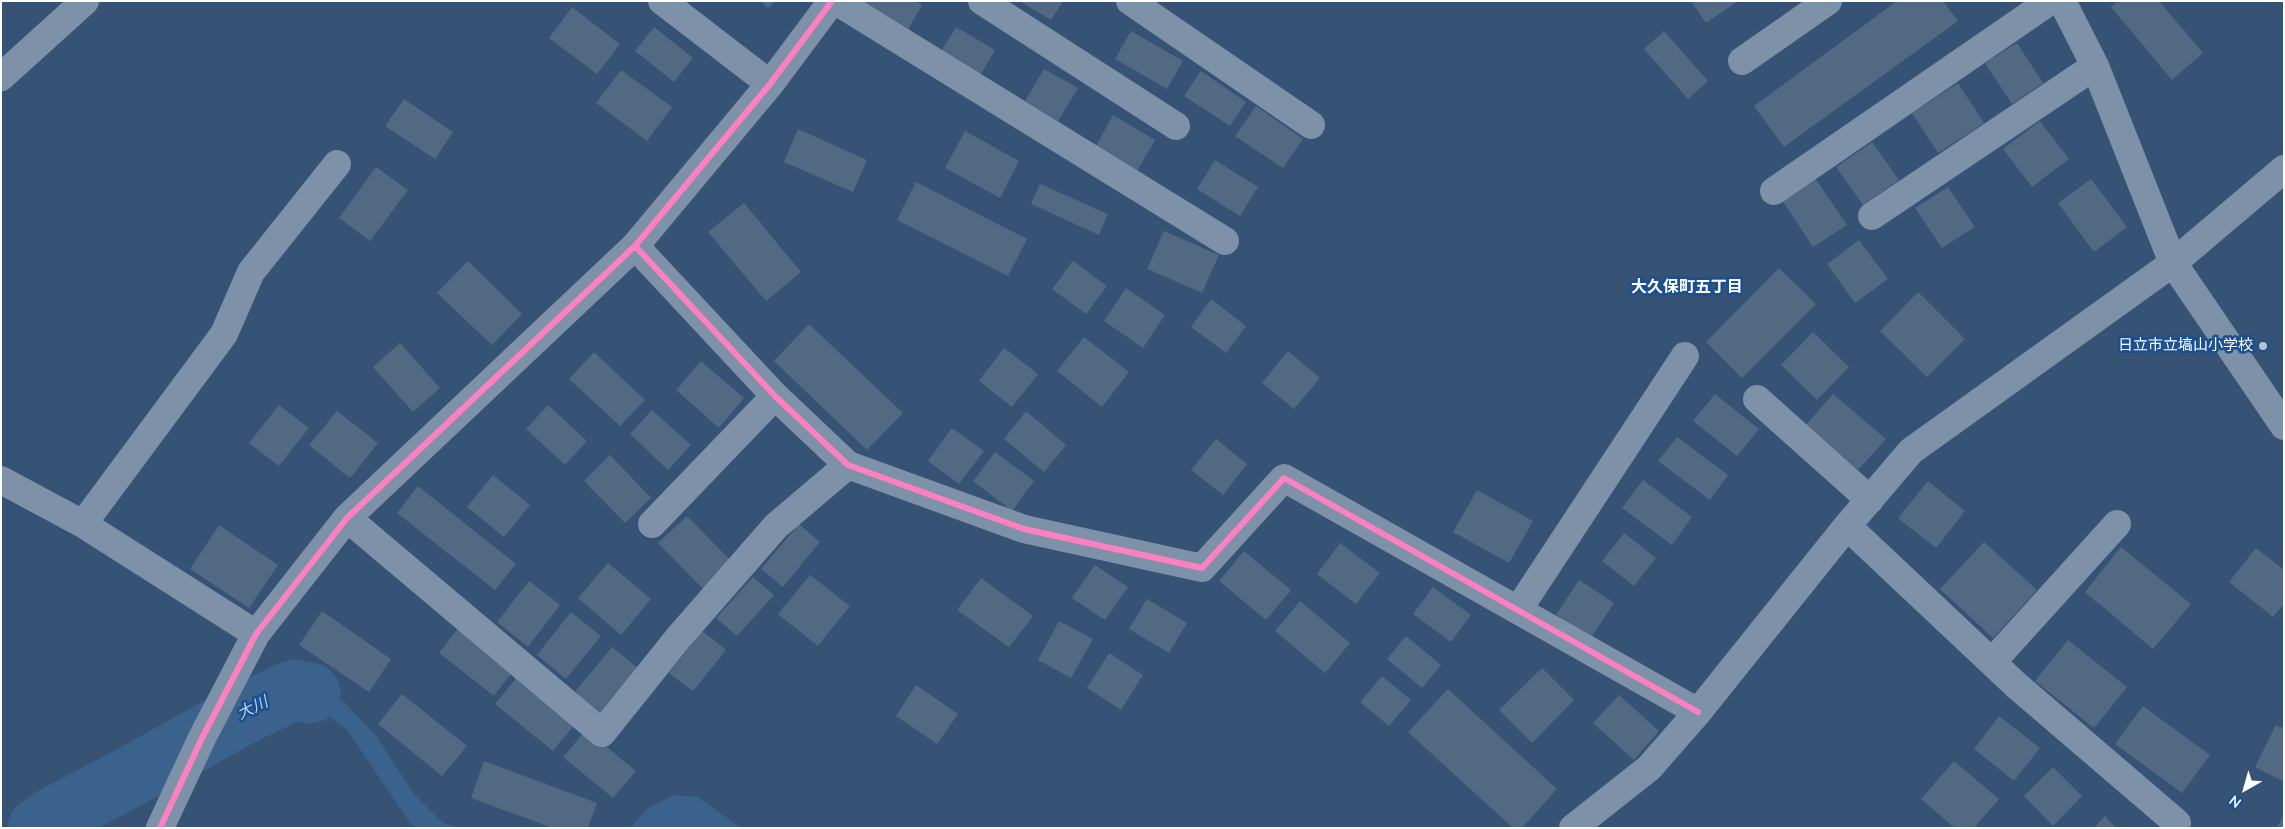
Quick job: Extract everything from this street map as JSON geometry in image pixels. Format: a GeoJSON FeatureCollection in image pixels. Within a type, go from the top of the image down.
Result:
{"type":"FeatureCollection","features":[{"type":"Feature","properties":{"kind":"street"},"geometry":{"type":"LineString","coordinates":[[1,77],[85,1]]}},
{"type":"Feature","properties":{"kind":"street"},"geometry":{"type":"LineString","coordinates":[[662,1],[770,84]]}},
{"type":"Feature","properties":{"kind":"street"},"geometry":{"type":"LineString","coordinates":[[160,828],[202,738],[256,634],[346,518],[635,246],[770,84],[832,1]]}},
{"type":"Feature","properties":{"kind":"street"},"geometry":{"type":"LineString","coordinates":[[836,1],[1225,242]]}},
{"type":"Feature","properties":{"kind":"street"},"geometry":{"type":"LineString","coordinates":[[982,1],[1176,126]]}},
{"type":"Feature","properties":{"kind":"street"},"geometry":{"type":"LineString","coordinates":[[1130,1],[1311,126]]}},
{"type":"Feature","properties":{"kind":"street"},"geometry":{"type":"LineString","coordinates":[[1742,61],[1828,1]]}},
{"type":"Feature","properties":{"kind":"street"},"geometry":{"type":"LineString","coordinates":[[1774,191],[2050,1]]}},
{"type":"Feature","properties":{"kind":"street"},"geometry":{"type":"LineString","coordinates":[[2062,1],[2095,66],[2174,263],[2284,426]]}},
{"type":"Feature","properties":{"kind":"street"},"geometry":{"type":"LineString","coordinates":[[1872,216],[2095,66]]}},
{"type":"Feature","properties":{"kind":"street"},"geometry":{"type":"LineString","coordinates":[[83,524],[224,334],[251,272],[337,164]]}},
{"type":"Feature","properties":{"kind":"street"},"geometry":{"type":"LineString","coordinates":[[1573,828],[1649,768],[1698,712],[1911,451],[2174,263],[2284,169]]}},
{"type":"Feature","properties":{"kind":"street"},"geometry":{"type":"LineString","coordinates":[[635,246],[775,396],[848,465],[1024,529],[1202,568],[1284,478],[1698,712]]}},
{"type":"Feature","properties":{"kind":"street"},"geometry":{"type":"LineString","coordinates":[[1518,610],[1686,356]]}},
{"type":"Feature","properties":{"kind":"street"},"geometry":{"type":"LineString","coordinates":[[652,524],[775,396]]}},
{"type":"Feature","properties":{"kind":"street"},"geometry":{"type":"LineString","coordinates":[[1757,399],[1870,500]]}},
{"type":"Feature","properties":{"kind":"street"},"geometry":{"type":"LineString","coordinates":[[346,518],[602,734],[679,637],[776,526],[848,465]]}},
{"type":"Feature","properties":{"kind":"street"},"geometry":{"type":"LineString","coordinates":[[1,480],[83,524],[256,634]]}},
{"type":"Feature","properties":{"kind":"street"},"geometry":{"type":"LineString","coordinates":[[1992,662],[2117,524]]}},
{"type":"Feature","properties":{"kind":"street"},"geometry":{"type":"LineString","coordinates":[[1848,526],[1992,662],[2177,823],[2175,828]]}},
{"type":"Feature","properties":{"kind":"water"},"geometry":{"type":"Polygon","coordinates":[[[261,672],[289,672],[343,701],[377,737],[414,794],[443,823],[463,828],[416,828],[410,823],[348,731],[319,709],[306,703],[280,709],[221,741],[261,672]]]}},
{"type":"Feature","properties":{"kind":"water"},"geometry":{"type":"Polygon","coordinates":[[[185,733],[168,771],[62,828],[21,828],[52,805],[185,733]]]}},
{"type":"Feature","properties":{"kind":"water"},"geometry":{"type":"Polygon","coordinates":[[[673,795],[698,797],[741,828],[630,828],[648,808],[673,795]]]}},
{"type":"Feature","properties":{"kind":"building"},"geometry":{"type":"Polygon","coordinates":[[[761,1],[775,1],[768,8],[761,1]]]}},
{"type":"Feature","properties":{"kind":"building"},"geometry":{"type":"Polygon","coordinates":[[[866,1],[915,1],[922,5],[906,33],[863,7],[866,1]]]}},
{"type":"Feature","properties":{"kind":"building"},"geometry":{"type":"Polygon","coordinates":[[[1019,1],[1063,1],[1051,20],[1019,1]]]}},
{"type":"Feature","properties":{"kind":"building"},"geometry":{"type":"Polygon","coordinates":[[[1691,1],[1738,1],[1706,23],[1691,1]]]}},
{"type":"Feature","properties":{"kind":"building"},"geometry":{"type":"Polygon","coordinates":[[[1897,1],[1943,1],[1958,21],[1784,147],[1754,106],[1897,1]]]}},
{"type":"Feature","properties":{"kind":"building"},"geometry":{"type":"Polygon","coordinates":[[[2118,1],[2159,1],[2203,53],[2172,80],[2111,7],[2118,1]]]}},
{"type":"Feature","properties":{"kind":"building"},"geometry":{"type":"Polygon","coordinates":[[[572,7],[620,44],[597,74],[549,38],[572,7]]]}},
{"type":"Feature","properties":{"kind":"building"},"geometry":{"type":"Polygon","coordinates":[[[654,27],[693,58],[674,82],[635,51],[654,27]]]}},
{"type":"Feature","properties":{"kind":"building"},"geometry":{"type":"Polygon","coordinates":[[[956,27],[995,50],[978,79],[939,55],[956,27]]]}},
{"type":"Feature","properties":{"kind":"building"},"geometry":{"type":"Polygon","coordinates":[[[1131,31],[1183,61],[1167,89],[1115,59],[1131,31]]]}},
{"type":"Feature","properties":{"kind":"building"},"geometry":{"type":"Polygon","coordinates":[[[1664,31],[1708,81],[1688,99],[1644,49],[1664,31]]]}},
{"type":"Feature","properties":{"kind":"building"},"geometry":{"type":"Polygon","coordinates":[[[2017,43],[2043,83],[2012,104],[1985,63],[2017,43]]]}},
{"type":"Feature","properties":{"kind":"building"},"geometry":{"type":"Polygon","coordinates":[[[1044,69],[1078,88],[1058,121],[1025,101],[1044,69]]]}},
{"type":"Feature","properties":{"kind":"building"},"geometry":{"type":"Polygon","coordinates":[[[621,70],[672,107],[647,141],[596,103],[621,70]]]}},
{"type":"Feature","properties":{"kind":"building"},"geometry":{"type":"Polygon","coordinates":[[[1201,71],[1246,102],[1230,126],[1184,96],[1201,71]]]}},
{"type":"Feature","properties":{"kind":"building"},"geometry":{"type":"Polygon","coordinates":[[[1958,83],[1984,123],[1938,153],[1912,113],[1958,83]]]}},
{"type":"Feature","properties":{"kind":"building"},"geometry":{"type":"Polygon","coordinates":[[[404,99],[453,132],[435,159],[385,126],[404,99]]]}},
{"type":"Feature","properties":{"kind":"building"},"geometry":{"type":"Polygon","coordinates":[[[1256,106],[1303,139],[1283,168],[1235,136],[1256,106]]]}},
{"type":"Feature","properties":{"kind":"building"},"geometry":{"type":"Polygon","coordinates":[[[1113,115],[1155,140],[1137,171],[1096,146],[1113,115]]]}},
{"type":"Feature","properties":{"kind":"building"},"geometry":{"type":"Polygon","coordinates":[[[2040,121],[2069,159],[2032,187],[2003,149],[2040,121]]]}},
{"type":"Feature","properties":{"kind":"building"},"geometry":{"type":"Polygon","coordinates":[[[798,129],[867,160],[853,192],[784,162],[798,129]]]}},
{"type":"Feature","properties":{"kind":"building"},"geometry":{"type":"Polygon","coordinates":[[[965,131],[1019,161],[1000,198],[945,168],[965,131]]]}},
{"type":"Feature","properties":{"kind":"building"},"geometry":{"type":"Polygon","coordinates":[[[1872,142],[1899,180],[1863,205],[1836,167],[1872,142]]]}},
{"type":"Feature","properties":{"kind":"building"},"geometry":{"type":"Polygon","coordinates":[[[1215,160],[1258,187],[1240,216],[1197,189],[1215,160]]]}},
{"type":"Feature","properties":{"kind":"building"},"geometry":{"type":"Polygon","coordinates":[[[376,167],[408,190],[370,241],[339,218],[376,167]]]}},
{"type":"Feature","properties":{"kind":"building"},"geometry":{"type":"Polygon","coordinates":[[[1815,178],[1847,225],[1813,247],[1782,200],[1815,178]]]}},
{"type":"Feature","properties":{"kind":"building"},"geometry":{"type":"Polygon","coordinates":[[[2091,179],[2127,227],[2094,252],[2058,203],[2091,179]]]}},
{"type":"Feature","properties":{"kind":"building"},"geometry":{"type":"Polygon","coordinates":[[[916,182],[1027,239],[1008,276],[897,220],[916,182]]]}},
{"type":"Feature","properties":{"kind":"building"},"geometry":{"type":"Polygon","coordinates":[[[1040,184],[1108,214],[1099,235],[1031,204],[1040,184]]]}},
{"type":"Feature","properties":{"kind":"building"},"geometry":{"type":"Polygon","coordinates":[[[1948,187],[1975,227],[1942,248],[1915,208],[1948,187]]]}},
{"type":"Feature","properties":{"kind":"building"},"geometry":{"type":"Polygon","coordinates":[[[744,203],[801,272],[766,301],[708,232],[744,203]]]}},
{"type":"Feature","properties":{"kind":"building"},"geometry":{"type":"Polygon","coordinates":[[[1164,231],[1219,255],[1202,293],[1147,269],[1164,231]]]}},
{"type":"Feature","properties":{"kind":"building"},"geometry":{"type":"Polygon","coordinates":[[[1859,240],[1888,279],[1855,303],[1827,264],[1859,240]]]}},
{"type":"Feature","properties":{"kind":"building"},"geometry":{"type":"Polygon","coordinates":[[[468,261],[522,314],[492,345],[437,293],[468,261]]]}},
{"type":"Feature","properties":{"kind":"building"},"geometry":{"type":"Polygon","coordinates":[[[1073,261],[1107,286],[1086,314],[1052,289],[1073,261]]]}},
{"type":"Feature","properties":{"kind":"building"},"geometry":{"type":"Polygon","coordinates":[[[1779,268],[1816,304],[1742,378],[1706,342],[1779,268]]]}},
{"type":"Feature","properties":{"kind":"building"},"geometry":{"type":"Polygon","coordinates":[[[1126,288],[1165,315],[1143,348],[1104,321],[1126,288]]]}},
{"type":"Feature","properties":{"kind":"building"},"geometry":{"type":"Polygon","coordinates":[[[1918,292],[1965,339],[1927,377],[1880,331],[1918,292]]]}},
{"type":"Feature","properties":{"kind":"building"},"geometry":{"type":"Polygon","coordinates":[[[1211,299],[1246,326],[1226,353],[1191,327],[1211,299]]]}},
{"type":"Feature","properties":{"kind":"building"},"geometry":{"type":"Polygon","coordinates":[[[809,324],[903,413],[867,450],[774,361],[809,324]]]}},
{"type":"Feature","properties":{"kind":"building"},"geometry":{"type":"Polygon","coordinates":[[[1813,332],[1849,367],[1817,400],[1781,365],[1813,332]]]}},
{"type":"Feature","properties":{"kind":"building"},"geometry":{"type":"Polygon","coordinates":[[[1084,337],[1129,372],[1102,407],[1057,371],[1084,337]]]}},
{"type":"Feature","properties":{"kind":"building"},"geometry":{"type":"Polygon","coordinates":[[[400,343],[440,388],[413,412],[373,367],[400,343]]]}},
{"type":"Feature","properties":{"kind":"building"},"geometry":{"type":"Polygon","coordinates":[[[1004,348],[1038,374],[1012,407],[979,381],[1004,348]]]}},
{"type":"Feature","properties":{"kind":"building"},"geometry":{"type":"Polygon","coordinates":[[[1288,351],[1320,378],[1294,409],[1262,383],[1288,351]]]}},
{"type":"Feature","properties":{"kind":"building"},"geometry":{"type":"Polygon","coordinates":[[[594,352],[645,400],[620,426],[569,379],[594,352]]]}},
{"type":"Feature","properties":{"kind":"building"},"geometry":{"type":"Polygon","coordinates":[[[701,361],[744,398],[719,428],[676,390],[701,361]]]}},
{"type":"Feature","properties":{"kind":"building"},"geometry":{"type":"Polygon","coordinates":[[[1715,394],[1759,429],[1737,456],[1693,421],[1715,394]]]}},
{"type":"Feature","properties":{"kind":"building"},"geometry":{"type":"Polygon","coordinates":[[[1833,394],[1886,439],[1858,470],[1806,425],[1833,394]]]}},
{"type":"Feature","properties":{"kind":"building"},"geometry":{"type":"Polygon","coordinates":[[[279,405],[309,428],[279,466],[249,443],[279,405]]]}},
{"type":"Feature","properties":{"kind":"building"},"geometry":{"type":"Polygon","coordinates":[[[548,405],[587,441],[565,465],[526,429],[548,405]]]}},
{"type":"Feature","properties":{"kind":"building"},"geometry":{"type":"Polygon","coordinates":[[[652,410],[691,445],[668,470],[630,434],[652,410]]]}},
{"type":"Feature","properties":{"kind":"building"},"geometry":{"type":"Polygon","coordinates":[[[337,411],[378,443],[350,478],[309,445],[337,411]]]}},
{"type":"Feature","properties":{"kind":"building"},"geometry":{"type":"Polygon","coordinates":[[[1026,411],[1066,445],[1044,472],[1004,439],[1026,411]]]}},
{"type":"Feature","properties":{"kind":"building"},"geometry":{"type":"Polygon","coordinates":[[[952,428],[984,451],[959,484],[928,461],[952,428]]]}},
{"type":"Feature","properties":{"kind":"building"},"geometry":{"type":"Polygon","coordinates":[[[1677,437],[1728,475],[1710,500],[1658,461],[1677,437]]]}},
{"type":"Feature","properties":{"kind":"building"},"geometry":{"type":"Polygon","coordinates":[[[1216,439],[1247,464],[1223,495],[1191,470],[1216,439]]]}},
{"type":"Feature","properties":{"kind":"building"},"geometry":{"type":"Polygon","coordinates":[[[995,452],[1034,481],[1012,511],[973,481],[995,452]]]}},
{"type":"Feature","properties":{"kind":"building"},"geometry":{"type":"Polygon","coordinates":[[[610,455],[651,498],[625,523],[584,481],[610,455]]]}},
{"type":"Feature","properties":{"kind":"building"},"geometry":{"type":"Polygon","coordinates":[[[493,475],[530,505],[504,537],[467,507],[493,475]]]}},
{"type":"Feature","properties":{"kind":"building"},"geometry":{"type":"Polygon","coordinates":[[[1643,480],[1692,517],[1672,545],[1622,508],[1643,480]]]}},
{"type":"Feature","properties":{"kind":"building"},"geometry":{"type":"Polygon","coordinates":[[[1928,481],[1965,511],[1936,548],[1898,518],[1928,481]]]}},
{"type":"Feature","properties":{"kind":"building"},"geometry":{"type":"Polygon","coordinates":[[[418,486],[516,564],[495,590],[397,513],[418,486]]]}},
{"type":"Feature","properties":{"kind":"building"},"geometry":{"type":"Polygon","coordinates":[[[1477,490],[1533,521],[1509,563],[1453,532],[1477,490]]]}},
{"type":"Feature","properties":{"kind":"building"},"geometry":{"type":"Polygon","coordinates":[[[687,516],[732,562],[703,589],[658,543],[687,516]]]}},
{"type":"Feature","properties":{"kind":"building"},"geometry":{"type":"Polygon","coordinates":[[[799,524],[820,542],[783,587],[761,569],[799,524]]]}},
{"type":"Feature","properties":{"kind":"building"},"geometry":{"type":"Polygon","coordinates":[[[219,525],[278,565],[249,608],[190,569],[219,525]]]}},
{"type":"Feature","properties":{"kind":"building"},"geometry":{"type":"Polygon","coordinates":[[[1624,533],[1656,558],[1634,586],[1602,561],[1624,533]]]}},
{"type":"Feature","properties":{"kind":"building"},"geometry":{"type":"Polygon","coordinates":[[[1984,542],[2037,590],[1993,638],[1940,589],[1984,542]]]}},
{"type":"Feature","properties":{"kind":"building"},"geometry":{"type":"Polygon","coordinates":[[[1340,543],[1380,573],[1356,604],[1317,574],[1340,543]]]}},
{"type":"Feature","properties":{"kind":"building"},"geometry":{"type":"Polygon","coordinates":[[[2121,547],[2191,604],[2153,649],[2085,592],[2121,547]]]}},
{"type":"Feature","properties":{"kind":"building"},"geometry":{"type":"Polygon","coordinates":[[[2256,548],[2284,570],[2284,604],[2273,617],[2229,582],[2256,548]]]}},
{"type":"Feature","properties":{"kind":"building"},"geometry":{"type":"Polygon","coordinates":[[[1244,551],[1291,590],[1266,620],[1219,581],[1244,551]]]}},
{"type":"Feature","properties":{"kind":"building"},"geometry":{"type":"Polygon","coordinates":[[[608,563],[651,599],[621,635],[578,598],[608,563]]]}},
{"type":"Feature","properties":{"kind":"building"},"geometry":{"type":"Polygon","coordinates":[[[1095,565],[1128,587],[1105,620],[1072,598],[1095,565]]]}},
{"type":"Feature","properties":{"kind":"building"},"geometry":{"type":"Polygon","coordinates":[[[810,575],[850,606],[818,646],[778,614],[810,575]]]}},
{"type":"Feature","properties":{"kind":"building"},"geometry":{"type":"Polygon","coordinates":[[[753,577],[774,595],[737,636],[716,618],[753,577]]]}},
{"type":"Feature","properties":{"kind":"building"},"geometry":{"type":"Polygon","coordinates":[[[981,578],[1033,616],[1009,647],[957,610],[981,578]]]}},
{"type":"Feature","properties":{"kind":"building"},"geometry":{"type":"Polygon","coordinates":[[[1579,580],[1614,603],[1591,638],[1556,615],[1579,580]]]}},
{"type":"Feature","properties":{"kind":"building"},"geometry":{"type":"Polygon","coordinates":[[[529,581],[560,605],[528,647],[497,622],[529,581]]]}},
{"type":"Feature","properties":{"kind":"building"},"geometry":{"type":"Polygon","coordinates":[[[1433,587],[1471,615],[1451,642],[1413,614],[1433,587]]]}},
{"type":"Feature","properties":{"kind":"building"},"geometry":{"type":"Polygon","coordinates":[[[1147,599],[1187,623],[1169,653],[1129,629],[1147,599]]]}},
{"type":"Feature","properties":{"kind":"building"},"geometry":{"type":"Polygon","coordinates":[[[1300,601],[1350,643],[1325,673],[1275,631],[1300,601]]]}},
{"type":"Feature","properties":{"kind":"building"},"geometry":{"type":"Polygon","coordinates":[[[322,611],[391,659],[369,692],[299,645],[322,611]]]}},
{"type":"Feature","properties":{"kind":"building"},"geometry":{"type":"Polygon","coordinates":[[[571,612],[601,636],[566,679],[537,655],[571,612]]]}},
{"type":"Feature","properties":{"kind":"building"},"geometry":{"type":"Polygon","coordinates":[[[1059,621],[1093,639],[1071,678],[1038,660],[1059,621]]]}},
{"type":"Feature","properties":{"kind":"building"},"geometry":{"type":"Polygon","coordinates":[[[459,627],[514,670],[494,696],[439,653],[459,627]]]}},
{"type":"Feature","properties":{"kind":"building"},"geometry":{"type":"Polygon","coordinates":[[[702,631],[726,650],[693,691],[669,673],[702,631]]]}},
{"type":"Feature","properties":{"kind":"building"},"geometry":{"type":"Polygon","coordinates":[[[1406,636],[1441,665],[1422,688],[1387,659],[1406,636]]]}},
{"type":"Feature","properties":{"kind":"building"},"geometry":{"type":"Polygon","coordinates":[[[2068,640],[2127,687],[2094,728],[2035,681],[2068,640]]]}},
{"type":"Feature","properties":{"kind":"building"},"geometry":{"type":"Polygon","coordinates":[[[612,647],[639,669],[602,715],[574,693],[612,647]]]}},
{"type":"Feature","properties":{"kind":"building"},"geometry":{"type":"Polygon","coordinates":[[[1109,653],[1143,675],[1121,710],[1087,688],[1109,653]]]}},
{"type":"Feature","properties":{"kind":"building"},"geometry":{"type":"Polygon","coordinates":[[[1542,668],[1574,700],[1532,743],[1499,710],[1542,668]]]}},
{"type":"Feature","properties":{"kind":"building"},"geometry":{"type":"Polygon","coordinates":[[[518,676],[576,723],[553,751],[495,704],[518,676]]]}},
{"type":"Feature","properties":{"kind":"building"},"geometry":{"type":"Polygon","coordinates":[[[1382,676],[1411,700],[1389,726],[1360,702],[1382,676]]]}},
{"type":"Feature","properties":{"kind":"building"},"geometry":{"type":"Polygon","coordinates":[[[916,685],[958,714],[937,744],[896,716],[916,685]]]}},
{"type":"Feature","properties":{"kind":"building"},"geometry":{"type":"Polygon","coordinates":[[[1448,689],[1557,789],[1522,828],[1513,828],[1408,732],[1448,689]]]}},
{"type":"Feature","properties":{"kind":"building"},"geometry":{"type":"Polygon","coordinates":[[[402,694],[467,746],[442,776],[378,724],[402,694]]]}},
{"type":"Feature","properties":{"kind":"building"},"geometry":{"type":"Polygon","coordinates":[[[1619,695],[1659,731],[1634,760],[1593,723],[1619,695]]]}},
{"type":"Feature","properties":{"kind":"building"},"geometry":{"type":"Polygon","coordinates":[[[2143,706],[2210,755],[2182,793],[2115,744],[2143,706]]]}},
{"type":"Feature","properties":{"kind":"building"},"geometry":{"type":"Polygon","coordinates":[[[1999,716],[2040,748],[2014,781],[1974,749],[1999,716]]]}},
{"type":"Feature","properties":{"kind":"building"},"geometry":{"type":"Polygon","coordinates":[[[2276,725],[2284,729],[2284,782],[2255,767],[2276,725]]]}},
{"type":"Feature","properties":{"kind":"building"},"geometry":{"type":"Polygon","coordinates":[[[586,730],[636,771],[613,798],[563,757],[586,730]]]}},
{"type":"Feature","properties":{"kind":"building"},"geometry":{"type":"Polygon","coordinates":[[[484,761],[597,803],[588,828],[553,828],[471,798],[484,761]]]}},
{"type":"Feature","properties":{"kind":"building"},"geometry":{"type":"Polygon","coordinates":[[[1954,761],[1999,799],[1974,828],[1955,828],[1921,799],[1954,761]]]}},
{"type":"Feature","properties":{"kind":"building"},"geometry":{"type":"Polygon","coordinates":[[[2053,767],[2082,796],[2053,826],[2024,796],[2053,767]]]}},
{"type":"Feature","properties":{"kind":"building"},"geometry":{"type":"Polygon","coordinates":[[[2284,813],[2284,828],[2277,828],[2284,813]]]}},
{"type":"Feature","properties":{"kind":"building"},"geometry":{"type":"Polygon","coordinates":[[[2105,816],[2116,828],[2094,828],[2105,816]]]}},
{"type":"Feature","properties":{"kind":"waterway","name":"大川"},"geometry":{"type":"LineString","coordinates":[[38,828],[52,818],[241,715],[294,690],[310,693]]}},
{"type":"Feature","properties":{"kind":"cycle path"},"geometry":{"type":"LineString","coordinates":[[160,828],[202,738],[256,634],[347,518],[635,246],[770,84],[832,1]]}},
{"type":"Feature","properties":{"kind":"cycle path"},"geometry":{"type":"LineString","coordinates":[[635,246],[775,396],[848,465],[1024,529],[1202,568],[1284,478],[1698,712]]}},
{"type":"Feature","properties":{"kind":"place","name":"日立市立塙山小学校"},"geometry":{"type":"Point","coordinates":[2263,346]}},
{"type":"Feature","properties":{"kind":"district","name":"大久保町五丁目"},"geometry":{"type":"Point","coordinates":[1687,288]}}]}
